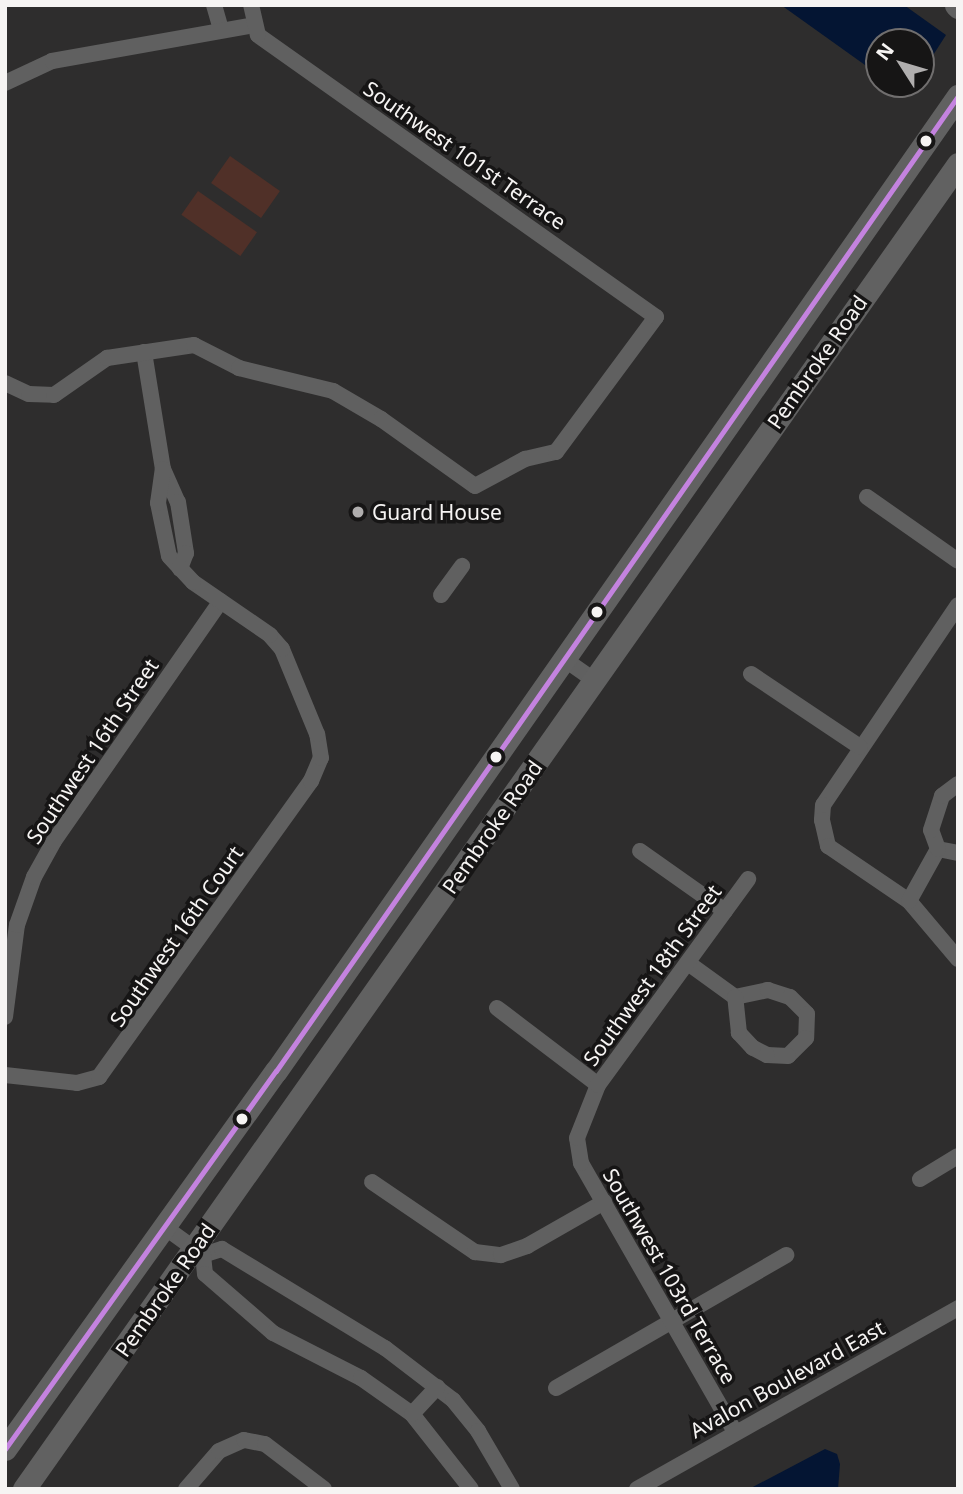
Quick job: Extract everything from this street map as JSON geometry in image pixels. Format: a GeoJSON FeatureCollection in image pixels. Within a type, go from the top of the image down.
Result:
{"type":"FeatureCollection","features":[{"type":"Feature","properties":{"kind":"main road","name":"Pembroke Road"},"geometry":{"type":"LineString","coordinates":[[5,1449],[958,96]]}},
{"type":"Feature","properties":{"kind":"main road","name":"Pembroke Road"},"geometry":{"type":"LineString","coordinates":[[24,1489],[198,1252],[594,680],[958,164]]}},
{"type":"Feature","properties":{"kind":"street"},"geometry":{"type":"LineString","coordinates":[[214,5],[221,30]]}},
{"type":"Feature","properties":{"kind":"street"},"geometry":{"type":"LineString","coordinates":[[5,83],[52,61],[254,25],[251,5]]}},
{"type":"Feature","properties":{"kind":"street","name":"Southwest 101st Terrace"},"geometry":{"type":"LineString","coordinates":[[144,352],[194,345],[239,368],[333,391],[381,419],[475,486],[525,459],[556,452],[656,317],[258,35],[254,25]]}},
{"type":"Feature","properties":{"kind":"street"},"geometry":{"type":"LineString","coordinates":[[5,383],[29,394],[54,395],[80,380],[100,361],[144,352],[163,469],[158,503],[161,529],[169,556],[180,569],[221,601]]}},
{"type":"Feature","properties":{"kind":"street"},"geometry":{"type":"LineString","coordinates":[[867,497],[958,561]]}},
{"type":"Feature","properties":{"kind":"street"},"geometry":{"type":"LineString","coordinates":[[441,595],[462,566]]}},
{"type":"Feature","properties":{"kind":"street","name":"Southwest 16th Court"},"geometry":{"type":"LineString","coordinates":[[5,1074],[77,1083],[99,1077],[311,781],[321,758],[317,734],[282,649],[270,635],[221,601]]}},
{"type":"Feature","properties":{"kind":"street","name":"Southwest 16th Street"},"geometry":{"type":"LineString","coordinates":[[5,1017],[17,925],[34,877],[54,841],[221,601]]}},
{"type":"Feature","properties":{"kind":"street"},"geometry":{"type":"LineString","coordinates":[[958,605],[823,805],[822,820],[828,846],[909,901],[958,959]]}},
{"type":"Feature","properties":{"kind":"street"},"geometry":{"type":"LineString","coordinates":[[564,659],[594,680]]}},
{"type":"Feature","properties":{"kind":"street"},"geometry":{"type":"LineString","coordinates":[[751,674],[860,747]]}},
{"type":"Feature","properties":{"kind":"street"},"geometry":{"type":"LineString","coordinates":[[909,901],[938,849],[931,830],[942,796],[958,785]]}},
{"type":"Feature","properties":{"kind":"street"},"geometry":{"type":"LineString","coordinates":[[938,849],[958,853]]}},
{"type":"Feature","properties":{"kind":"street"},"geometry":{"type":"LineString","coordinates":[[640,851],[725,911]]}},
{"type":"Feature","properties":{"kind":"street","name":"Southwest 18th Street"},"geometry":{"type":"LineString","coordinates":[[577,1138],[598,1084],[748,878]]}},
{"type":"Feature","properties":{"kind":"street"},"geometry":{"type":"LineString","coordinates":[[688,963],[735,997],[739,1033],[753,1048],[780,1057],[801,1045],[809,1030],[807,1014],[790,997],[768,990],[735,997]]}},
{"type":"Feature","properties":{"kind":"street"},"geometry":{"type":"LineString","coordinates":[[497,1009],[598,1084]]}},
{"type":"Feature","properties":{"kind":"street","name":"Southwest 103rd Terrace"},"geometry":{"type":"LineString","coordinates":[[577,1138],[581,1163],[675,1322],[735,1432]]}},
{"type":"Feature","properties":{"kind":"street"},"geometry":{"type":"LineString","coordinates":[[920,1179],[958,1156]]}},
{"type":"Feature","properties":{"kind":"street"},"geometry":{"type":"LineString","coordinates":[[372,1182],[475,1252],[501,1255],[527,1246],[604,1202]]}},
{"type":"Feature","properties":{"kind":"street"},"geometry":{"type":"LineString","coordinates":[[163,1226],[198,1252],[205,1274],[273,1333],[361,1378],[412,1414],[471,1489]]}},
{"type":"Feature","properties":{"kind":"street"},"geometry":{"type":"LineString","coordinates":[[198,1252],[222,1250],[237,1258],[385,1348],[437,1387],[478,1431],[513,1489]]}},
{"type":"Feature","properties":{"kind":"street"},"geometry":{"type":"LineString","coordinates":[[556,1388],[675,1322],[786,1255]]}},
{"type":"Feature","properties":{"kind":"street","name":"Avalon Boulevard East"},"geometry":{"type":"LineString","coordinates":[[637,1489],[958,1308]]}},
{"type":"Feature","properties":{"kind":"street"},"geometry":{"type":"LineString","coordinates":[[412,1414],[437,1387]]}},
{"type":"Feature","properties":{"kind":"street"},"geometry":{"type":"LineString","coordinates":[[187,1489],[219,1451],[244,1440],[265,1444],[324,1489]]}},
{"type":"Feature","properties":{"kind":"shaded area"},"geometry":{"type":"Polygon","coordinates":[[[230,156],[280,191],[261,218],[211,183],[230,156]]]}},
{"type":"Feature","properties":{"kind":"shaded area"},"geometry":{"type":"Polygon","coordinates":[[[198,191],[257,232],[240,256],[181,215],[198,191]]]}},
{"type":"Feature","properties":{"kind":"water"},"geometry":{"type":"Polygon","coordinates":[[[781,5],[904,5],[946,35],[935,52],[935,28],[865,28],[865,65],[781,5]]]}},
{"type":"Feature","properties":{"kind":"water"},"geometry":{"type":"Polygon","coordinates":[[[825,1449],[837,1454],[840,1464],[838,1489],[749,1489],[825,1449]]]}},
{"type":"Feature","properties":{"kind":"transit line"},"geometry":{"type":"LineString","coordinates":[[5,1449],[276,1071],[958,96]]}},
{"type":"Feature","properties":{"kind":"place","name":"Guard House"},"geometry":{"type":"Point","coordinates":[358,512]}}]}
